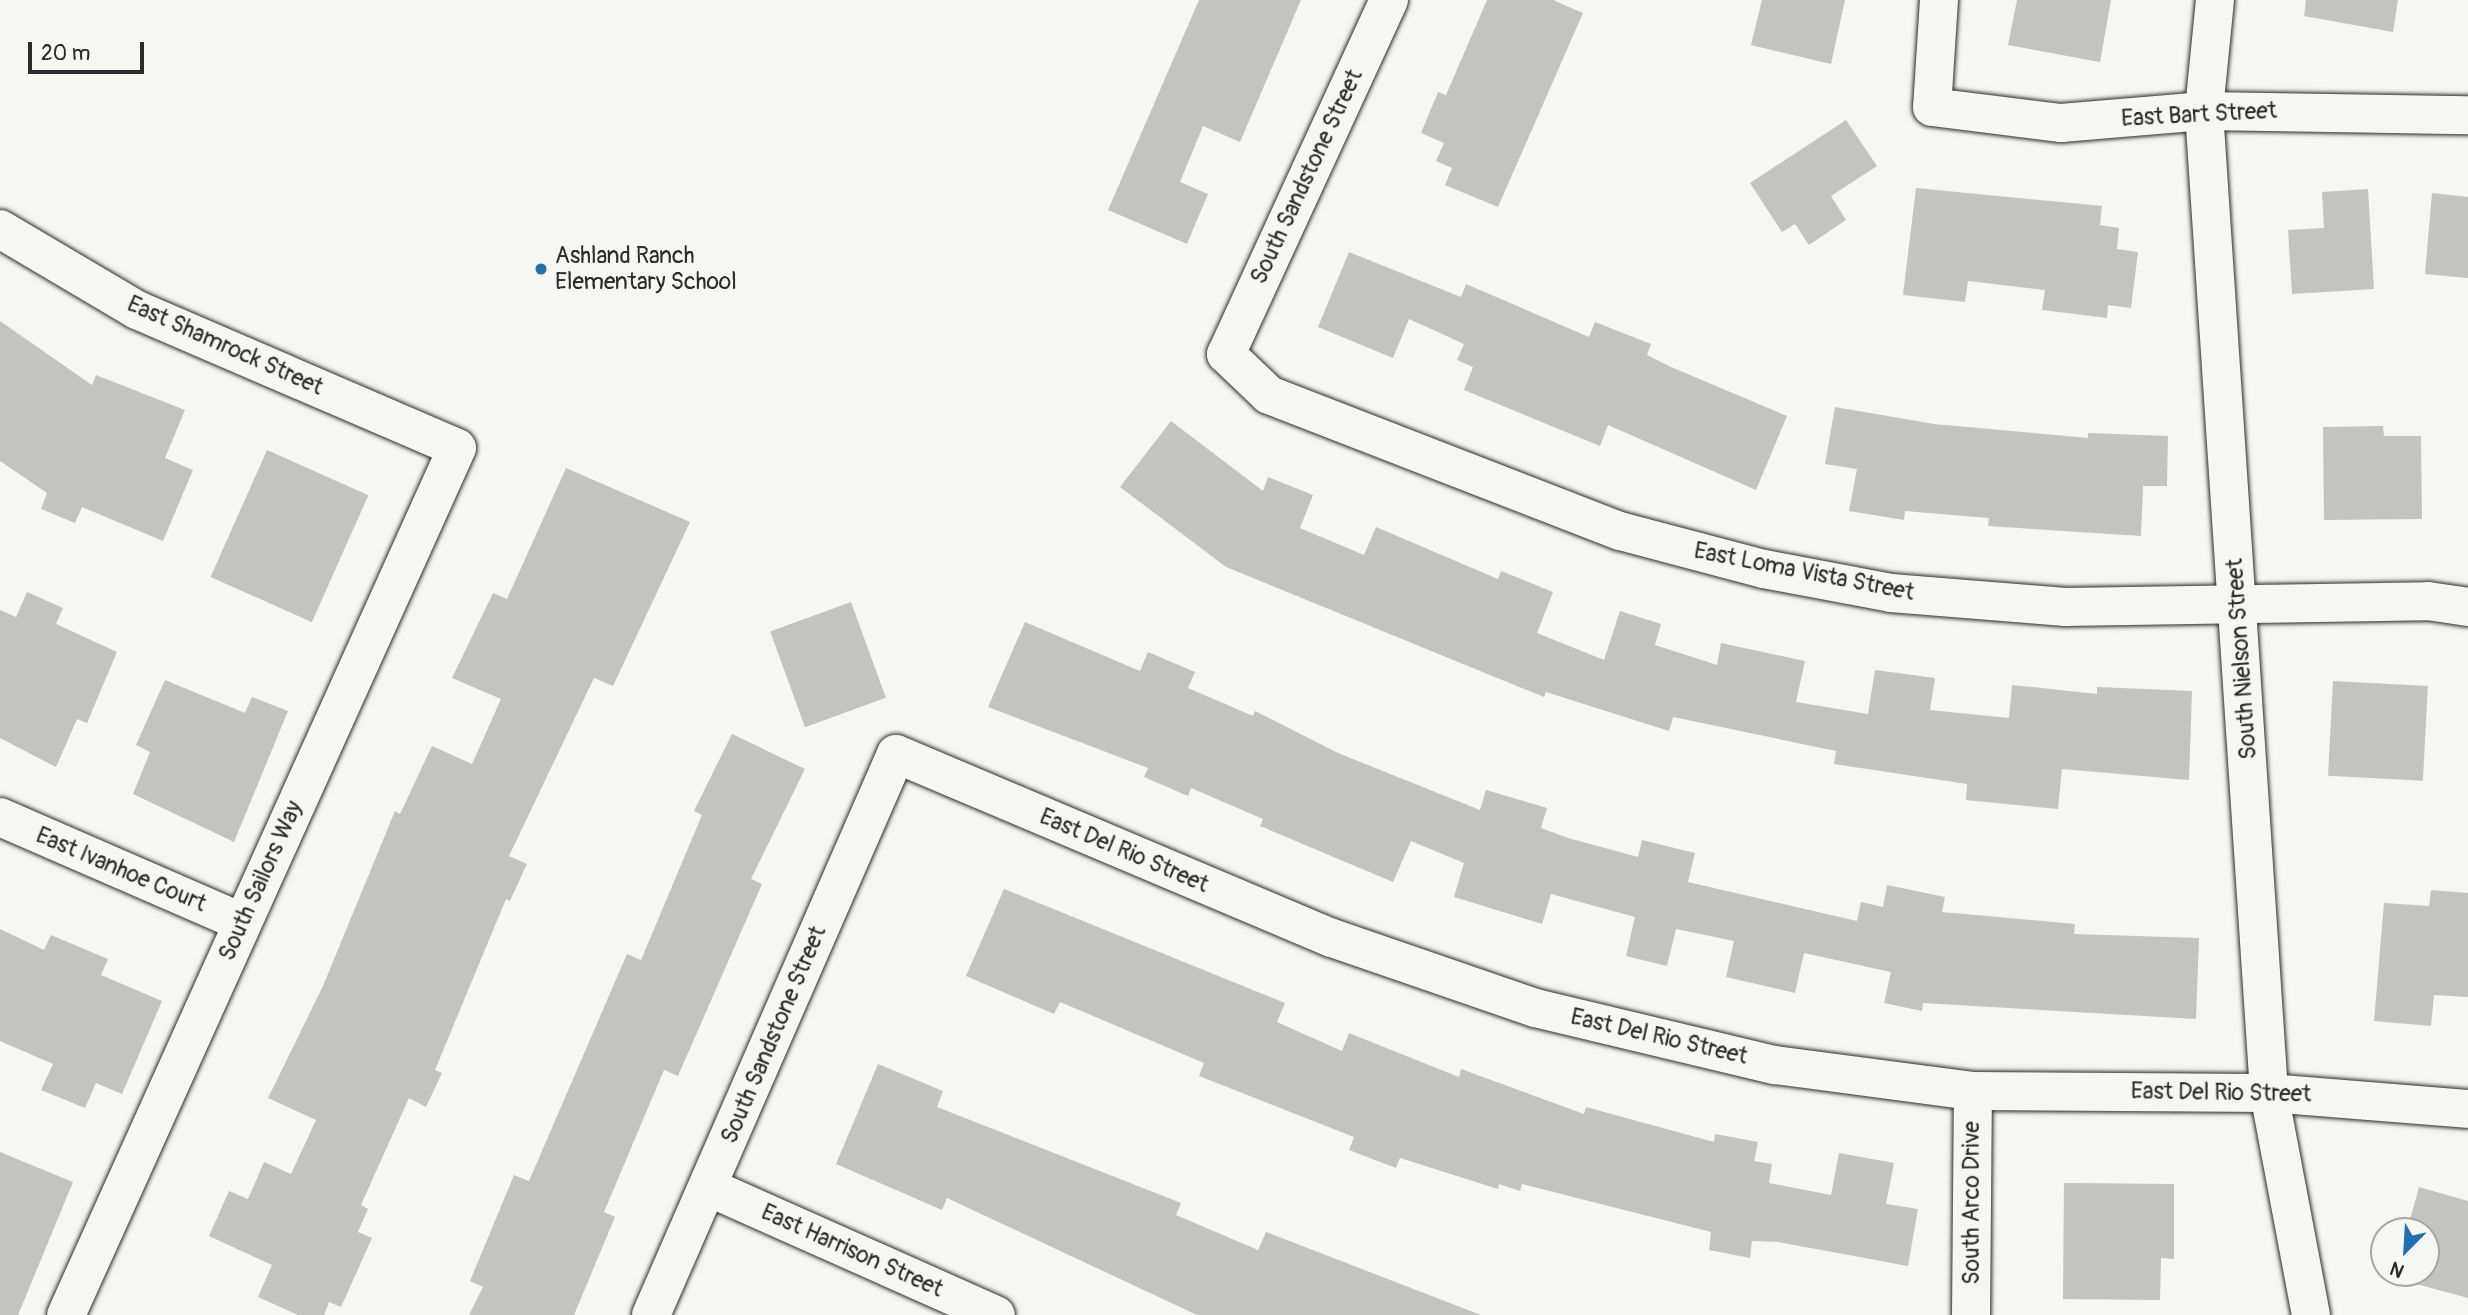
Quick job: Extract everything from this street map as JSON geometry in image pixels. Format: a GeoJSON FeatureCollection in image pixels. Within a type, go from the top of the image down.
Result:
{"type":"FeatureCollection","features":[{"type":"Feature","properties":{"kind":"street","name":"South Sandstone Street"},"geometry":{"type":"LineString","coordinates":[[1226,354],[1389,0]]}},
{"type":"Feature","properties":{"kind":"street","name":"East Bart Street"},"geometry":{"type":"LineString","coordinates":[[1939,0],[1932,107],[2062,123],[2204,111],[2468,115]]}},
{"type":"Feature","properties":{"kind":"street","name":"South Nielson Street"},"geometry":{"type":"LineString","coordinates":[[2215,0],[2204,111],[2239,605],[2269,1093],[2311,1315]]}},
{"type":"Feature","properties":{"kind":"street","name":"East Shamrock Street"},"geometry":{"type":"LineString","coordinates":[[0,229],[137,310],[457,448]]}},
{"type":"Feature","properties":{"kind":"street","name":"East Loma Vista Street"},"geometry":{"type":"LineString","coordinates":[[1226,354],[1269,395],[1620,531],[1763,569],[1891,593],[2065,607],[2428,601],[2468,607]]}},
{"type":"Feature","properties":{"kind":"street","name":"South Sailors Way"},"geometry":{"type":"LineString","coordinates":[[66,1315],[457,448]]}},
{"type":"Feature","properties":{"kind":"street","name":"South Sandstone Street"},"geometry":{"type":"LineString","coordinates":[[651,1315],[896,754]]}},
{"type":"Feature","properties":{"kind":"street","name":"East Del Rio Street"},"geometry":{"type":"LineString","coordinates":[[896,754],[1332,938],[1535,1008],[1775,1065],[1973,1091],[2269,1093],[2468,1109]]}},
{"type":"Feature","properties":{"kind":"street","name":"East Ivanhoe Court"},"geometry":{"type":"LineString","coordinates":[[0,817],[242,922]]}},
{"type":"Feature","properties":{"kind":"street","name":"South Arco Drive"},"geometry":{"type":"LineString","coordinates":[[1971,1315],[1973,1091]]}},
{"type":"Feature","properties":{"kind":"street","name":"East Harrison Street"},"geometry":{"type":"LineString","coordinates":[[708,1187],[996,1315]]}},
{"type":"Feature","properties":{"kind":"building"},"geometry":{"type":"Polygon","coordinates":[[[1199,0],[1301,0],[1240,142],[1203,126],[1180,182],[1208,194],[1187,244],[1108,210],[1199,0]]]}},
{"type":"Feature","properties":{"kind":"building"},"geometry":{"type":"Polygon","coordinates":[[[1487,0],[1553,0],[1583,13],[1498,207],[1445,185],[1452,168],[1436,161],[1444,143],[1421,133],[1438,92],[1446,95],[1487,0]]]}},
{"type":"Feature","properties":{"kind":"building"},"geometry":{"type":"Polygon","coordinates":[[[1762,0],[1845,0],[1831,64],[1751,45],[1762,0]]]}},
{"type":"Feature","properties":{"kind":"building"},"geometry":{"type":"Polygon","coordinates":[[[2017,0],[2111,0],[2100,62],[2008,45],[2017,0]]]}},
{"type":"Feature","properties":{"kind":"building"},"geometry":{"type":"Polygon","coordinates":[[[2306,0],[2398,0],[2393,32],[2304,16],[2306,0]]]}},
{"type":"Feature","properties":{"kind":"building"},"geometry":{"type":"Polygon","coordinates":[[[1846,120],[1877,166],[1831,196],[1846,220],[1809,245],[1795,224],[1782,232],[1750,183],[1846,120]]]}},
{"type":"Feature","properties":{"kind":"building"},"geometry":{"type":"Polygon","coordinates":[[[1916,188],[2102,206],[2100,225],[2119,228],[2117,249],[2138,252],[2131,308],[2108,305],[2107,318],[2042,310],[2045,290],[1968,281],[1965,302],[1903,295],[1916,188]]]}},
{"type":"Feature","properties":{"kind":"building"},"geometry":{"type":"Polygon","coordinates":[[[2368,189],[2374,289],[2292,294],[2288,230],[2324,228],[2322,192],[2368,189]]]}},
{"type":"Feature","properties":{"kind":"building"},"geometry":{"type":"Polygon","coordinates":[[[2432,193],[2468,197],[2468,278],[2425,274],[2432,193]]]}},
{"type":"Feature","properties":{"kind":"building"},"geometry":{"type":"Polygon","coordinates":[[[1349,252],[1461,297],[1466,284],[1589,337],[1595,322],[1651,344],[1647,355],[1671,367],[1787,416],[1756,490],[1608,425],[1600,446],[1464,390],[1473,367],[1457,360],[1464,344],[1409,319],[1393,358],[1318,327],[1349,252]]]}},
{"type":"Feature","properties":{"kind":"building"},"geometry":{"type":"Polygon","coordinates":[[[0,321],[92,385],[96,375],[185,410],[165,458],[193,470],[163,541],[82,507],[75,523],[41,509],[47,493],[0,461],[0,321]]]}},
{"type":"Feature","properties":{"kind":"building"},"geometry":{"type":"Polygon","coordinates":[[[1835,407],[1934,424],[2088,438],[2088,433],[2168,436],[2167,486],[2143,486],[2141,536],[1988,526],[1989,518],[1905,511],[1904,520],[1849,511],[1857,469],[1825,464],[1835,407]]]}},
{"type":"Feature","properties":{"kind":"building"},"geometry":{"type":"Polygon","coordinates":[[[1171,421],[1263,491],[1268,477],[1313,495],[1300,528],[1364,555],[1376,527],[1498,579],[1501,571],[1553,592],[1537,633],[1604,660],[1620,611],[1661,624],[1655,645],[1717,665],[1721,643],[1805,661],[1796,702],[1868,714],[1875,670],[1935,678],[1930,710],[2009,718],[2012,685],[2097,694],[2097,687],[2192,691],[2189,780],[2062,769],[2058,809],[1966,800],[1967,784],[1834,764],[1836,751],[1673,717],[1669,731],[1546,692],[1544,697],[1226,567],[1120,487],[1171,421]]]}},
{"type":"Feature","properties":{"kind":"building"},"geometry":{"type":"Polygon","coordinates":[[[2383,426],[2384,436],[2421,436],[2422,519],[2324,520],[2323,427],[2383,426]]]}},
{"type":"Feature","properties":{"kind":"building"},"geometry":{"type":"Polygon","coordinates":[[[267,450],[368,495],[312,622],[210,577],[267,450]]]}},
{"type":"Feature","properties":{"kind":"building"},"geometry":{"type":"Polygon","coordinates":[[[566,468],[690,522],[613,686],[594,678],[509,856],[527,864],[510,901],[506,899],[435,1070],[442,1073],[426,1107],[409,1098],[361,1205],[368,1209],[358,1232],[372,1238],[341,1307],[329,1302],[324,1315],[298,1315],[258,1297],[272,1265],[209,1236],[229,1191],[248,1199],[264,1162],[291,1174],[316,1120],[268,1098],[323,986],[395,811],[400,814],[432,746],[472,764],[501,699],[452,678],[493,593],[507,599],[566,468]]]}},
{"type":"Feature","properties":{"kind":"building"},"geometry":{"type":"Polygon","coordinates":[[[27,592],[63,608],[56,624],[117,652],[87,723],[77,719],[56,767],[0,738],[0,610],[16,617],[27,592]]]}},
{"type":"Feature","properties":{"kind":"building"},"geometry":{"type":"Polygon","coordinates":[[[851,602],[886,698],[805,727],[770,631],[851,602]]]}},
{"type":"Feature","properties":{"kind":"building"},"geometry":{"type":"Polygon","coordinates":[[[1025,622],[1140,671],[1148,652],[1195,672],[1188,688],[1253,716],[1255,711],[1338,753],[1480,810],[1486,790],[1547,808],[1541,828],[1568,838],[1638,857],[1642,840],[1695,853],[1688,882],[1857,921],[1861,902],[1883,907],[1887,885],[1945,897],[1942,912],[2075,924],[2074,934],[2199,938],[2196,1019],[1923,1003],[1922,1011],[1884,1003],[1891,972],[1804,953],[1795,993],[1726,977],[1734,941],[1676,929],[1667,966],[1626,956],[1635,917],[1551,894],[1542,924],[1454,897],[1464,863],[1411,841],[1393,882],[1260,826],[1263,819],[1191,788],[1188,796],[1144,777],[1148,768],[988,707],[1025,622]]]}},
{"type":"Feature","properties":{"kind":"building"},"geometry":{"type":"Polygon","coordinates":[[[165,680],[245,713],[252,697],[288,711],[234,842],[133,794],[150,752],[136,745],[165,680]]]}},
{"type":"Feature","properties":{"kind":"building"},"geometry":{"type":"Polygon","coordinates":[[[2333,681],[2428,686],[2423,781],[2328,776],[2333,681]]]}},
{"type":"Feature","properties":{"kind":"building"},"geometry":{"type":"Polygon","coordinates":[[[732,734],[805,769],[751,879],[762,884],[678,1076],[664,1070],[604,1212],[615,1217],[574,1315],[469,1315],[483,1287],[470,1281],[514,1175],[529,1181],[627,954],[641,960],[702,815],[694,811],[732,734]]]}},
{"type":"Feature","properties":{"kind":"building"},"geometry":{"type":"Polygon","coordinates":[[[1004,889],[1285,1003],[1277,1022],[1342,1051],[1349,1033],[1459,1077],[1461,1069],[1584,1114],[1586,1107],[1714,1142],[1715,1134],[1758,1142],[1754,1161],[1772,1164],[1769,1183],[1831,1195],[1839,1153],[1894,1163],[1886,1204],[1918,1209],[1908,1266],[1778,1242],[1752,1241],[1750,1258],[1709,1250],[1711,1232],[1522,1184],[1520,1191],[1499,1184],[1498,1189],[1400,1158],[1396,1168],[1349,1150],[1354,1137],[1199,1076],[1204,1063],[1060,1002],[1054,1014],[966,976],[1004,889]]]}},
{"type":"Feature","properties":{"kind":"building"},"geometry":{"type":"Polygon","coordinates":[[[2431,890],[2468,893],[2468,997],[2434,995],[2431,1026],[2374,1021],[2384,903],[2429,906],[2431,890]]]}},
{"type":"Feature","properties":{"kind":"building"},"geometry":{"type":"Polygon","coordinates":[[[0,929],[44,950],[51,935],[108,959],[101,975],[162,1001],[122,1094],[96,1083],[85,1108],[41,1090],[53,1064],[0,1041],[0,929]]]}},
{"type":"Feature","properties":{"kind":"building"},"geometry":{"type":"Polygon","coordinates":[[[878,1064],[943,1091],[937,1107],[1181,1203],[1176,1215],[1258,1250],[1266,1232],[1481,1315],[1197,1315],[947,1198],[942,1210],[836,1164],[878,1064]]]}},
{"type":"Feature","properties":{"kind":"building"},"geometry":{"type":"Polygon","coordinates":[[[0,1152],[73,1182],[18,1315],[0,1315],[0,1152]]]}},
{"type":"Feature","properties":{"kind":"building"},"geometry":{"type":"Polygon","coordinates":[[[2064,1183],[2174,1184],[2174,1259],[2161,1258],[2160,1300],[2063,1299],[2064,1183]]]}},
{"type":"Feature","properties":{"kind":"building"},"geometry":{"type":"Polygon","coordinates":[[[2419,1187],[2468,1201],[2468,1298],[2427,1287],[2440,1287],[2440,1217],[2411,1217],[2419,1187]]]}},
{"type":"Feature","properties":{"kind":"place","name":"Ashland Ranch Elementary School"},"geometry":{"type":"Point","coordinates":[541,269]}}]}
